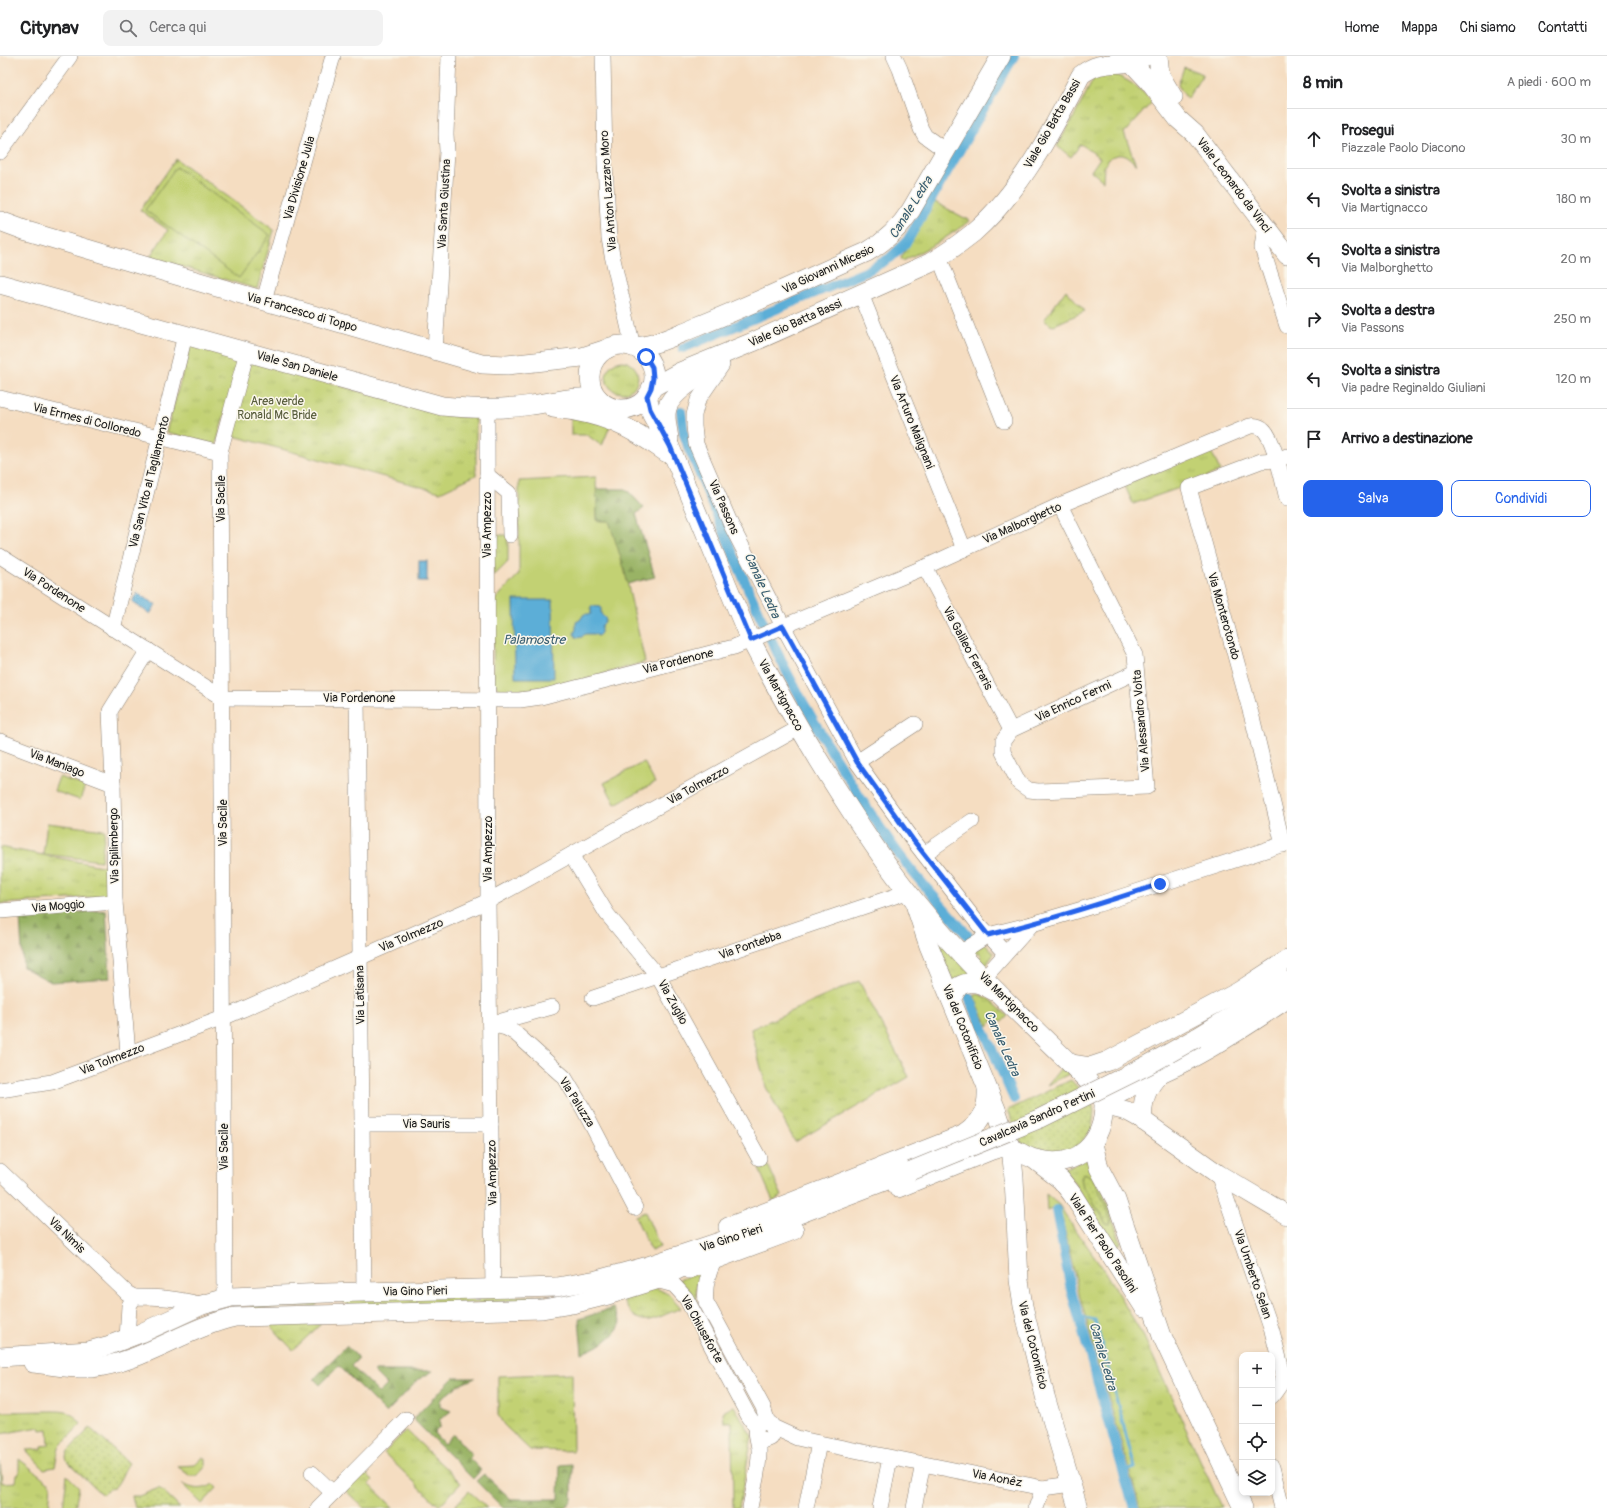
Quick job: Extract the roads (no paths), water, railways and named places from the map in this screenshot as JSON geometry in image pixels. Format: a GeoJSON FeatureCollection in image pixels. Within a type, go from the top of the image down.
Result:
{"type":"FeatureCollection","features":[{"type":"Feature","properties":{"kind":"main road","name":"Via Giovanni Micesio"},"geometry":{"type":"LineString","coordinates":[[633,348],[657,343],[717,319],[877,247],[891,236],[903,223],[1001,56]]}},
{"type":"Feature","properties":{"kind":"main road"},"geometry":{"type":"LineString","coordinates":[[1158,56],[1160,75],[1186,114],[1195,134]]}},
{"type":"Feature","properties":{"kind":"main road"},"geometry":{"type":"LineString","coordinates":[[1130,57],[1178,119],[1195,134]]}},
{"type":"Feature","properties":{"kind":"main road","name":"Viale Gio Batta Bassi"},"geometry":{"type":"LineString","coordinates":[[649,392],[680,372],[753,342],[930,263],[939,257],[973,232],[1011,192],[1046,138],[1081,75],[1090,65],[1099,60],[1109,58],[1130,57]]}},
{"type":"Feature","properties":{"kind":"main road","name":"Viale Leonardo da Vinci"},"geometry":{"type":"LineString","coordinates":[[1195,134],[1287,256]]}},
{"type":"Feature","properties":{"kind":"main road","name":"Via Francesco di Toppo"},"geometry":{"type":"LineString","coordinates":[[0,221],[70,244],[482,364],[507,365],[582,358],[607,349]]}},
{"type":"Feature","properties":{"kind":"main road","name":"Viale San Daniele"},"geometry":{"type":"LineString","coordinates":[[0,284],[442,406],[487,409],[532,405],[582,397],[599,399]]}},
{"type":"Feature","properties":{"kind":"main road"},"geometry":{"type":"LineString","coordinates":[[669,450],[666,414],[671,400],[680,391],[753,342]]}},
{"type":"Feature","properties":{"kind":"main road"},"geometry":{"type":"LineString","coordinates":[[623,345],[633,348],[642,353],[652,367],[653,378],[649,392],[641,402],[633,406],[614,408],[599,399],[591,384],[590,372],[598,356],[607,349],[623,345]]}},
{"type":"Feature","properties":{"kind":"main road","name":"Via Martignacco"},"geometry":{"type":"LineString","coordinates":[[649,392],[652,415],[680,470],[756,638],[799,728],[870,842],[911,897],[960,953],[1003,998],[1088,1081],[1104,1101],[1115,1108],[1127,1111],[1141,1119],[1218,1174],[1287,1215]]}},
{"type":"Feature","properties":{"kind":"main road"},"geometry":{"type":"LineString","coordinates":[[532,405],[596,414],[669,450]]}},
{"type":"Feature","properties":{"kind":"main road","name":"Via Martignacco"},"geometry":{"type":"LineString","coordinates":[[625,408],[642,420],[669,450]]}},
{"type":"Feature","properties":{"kind":"main road","name":"Via Martignacco"},"geometry":{"type":"LineString","coordinates":[[911,897],[929,946]]}},
{"type":"Feature","properties":{"kind":"main road","name":"Via del Cotonificio"},"geometry":{"type":"LineString","coordinates":[[929,946],[1011,1147],[1019,1280],[1023,1306],[1045,1396],[1078,1508]]}},
{"type":"Feature","properties":{"kind":"main road"},"geometry":{"type":"LineString","coordinates":[[1071,1064],[1090,1067],[1098,1065],[1156,1037],[1238,992],[1287,960]]}},
{"type":"Feature","properties":{"kind":"main road","name":"Cavalcavia Sandro Pertini"},"geometry":{"type":"LineString","coordinates":[[773,1224],[911,1171],[1041,1118],[1148,1065],[1203,1043],[1247,1007],[1287,981]]}},
{"type":"Feature","properties":{"kind":"main road"},"geometry":{"type":"LineString","coordinates":[[951,999],[959,986],[971,982],[982,984],[1003,998]]}},
{"type":"Feature","properties":{"kind":"main road"},"geometry":{"type":"LineString","coordinates":[[1203,1043],[1198,1050],[1193,1048],[1186,1042],[1186,1033],[1195,1023],[1214,1012],[1238,992]]}},
{"type":"Feature","properties":{"kind":"main road"},"geometry":{"type":"LineString","coordinates":[[650,1273],[718,1255],[996,1149],[1011,1147],[1034,1159],[1056,1162],[1069,1160],[1085,1152],[1093,1144],[1101,1126],[1104,1101],[1123,1090],[1158,1076],[1203,1043],[1287,999]]}},
{"type":"Feature","properties":{"kind":"main road"},"geometry":{"type":"LineString","coordinates":[[1101,1126],[1118,1117],[1141,1119],[1142,1104],[1150,1085],[1172,1062],[1175,1054],[1172,1044],[1156,1037]]}},
{"type":"Feature","properties":{"kind":"main road"},"geometry":{"type":"LineString","coordinates":[[650,1273],[658,1256],[963,1134],[977,1123],[986,1109],[987,1087]]}},
{"type":"Feature","properties":{"kind":"main road"},"geometry":{"type":"LineString","coordinates":[[948,1140],[957,1165]]}},
{"type":"Feature","properties":{"kind":"main road","name":"Viale Pier Paolo Pasolini"},"geometry":{"type":"LineString","coordinates":[[1093,1144],[1099,1168],[1116,1200],[1162,1336],[1243,1508]]}},
{"type":"Feature","properties":{"kind":"main road"},"geometry":{"type":"LineString","coordinates":[[1014,1178],[1021,1164],[1034,1159]]}},
{"type":"Feature","properties":{"kind":"main road","name":"Viale Pier Paolo Pasolini"},"geometry":{"type":"LineString","coordinates":[[1034,1159],[1061,1180],[1072,1194],[1162,1336]]}},
{"type":"Feature","properties":{"kind":"main road","name":"Via Gino Pieri"},"geometry":{"type":"LineString","coordinates":[[90,1359],[112,1364],[133,1358],[189,1332],[227,1319],[348,1314],[490,1312],[565,1306],[608,1295],[650,1273],[773,1224]]}},
{"type":"Feature","properties":{"kind":"main road","name":"Via Gino Pieri"},"geometry":{"type":"LineString","coordinates":[[718,1255],[773,1224]]}},
{"type":"Feature","properties":{"kind":"main road"},"geometry":{"type":"LineString","coordinates":[[1107,1249],[1118,1251],[1122,1250],[1129,1240]]}},
{"type":"Feature","properties":{"kind":"main road","name":"Via Gino Pieri"},"geometry":{"type":"LineString","coordinates":[[218,1301],[326,1293],[564,1286],[650,1273]]}},
{"type":"Feature","properties":{"kind":"main road"},"geometry":{"type":"LineString","coordinates":[[564,1286],[565,1306]]}},
{"type":"Feature","properties":{"kind":"main road"},"geometry":{"type":"LineString","coordinates":[[326,1293],[348,1314]]}},
{"type":"Feature","properties":{"kind":"main road"},"geometry":{"type":"LineString","coordinates":[[0,1358],[74,1368],[127,1339],[218,1301],[227,1319]]}},
{"type":"Feature","properties":{"kind":"street"},"geometry":{"type":"LineString","coordinates":[[0,152],[70,56]]}},
{"type":"Feature","properties":{"kind":"street","name":"Via Divisione Julia"},"geometry":{"type":"LineString","coordinates":[[264,300],[333,56]]}},
{"type":"Feature","properties":{"kind":"street","name":"Via Santa Giustina"},"geometry":{"type":"LineString","coordinates":[[435,351],[446,165],[449,56]]}},
{"type":"Feature","properties":{"kind":"street","name":"Via Anton Lazzaro Moro"},"geometry":{"type":"LineString","coordinates":[[603,56],[605,164],[609,238],[633,348]]}},
{"type":"Feature","properties":{"kind":"street"},"geometry":{"type":"LineString","coordinates":[[894,56],[921,129],[925,136],[946,151]]}},
{"type":"Feature","properties":{"kind":"street"},"geometry":{"type":"LineString","coordinates":[[1265,226],[1262,248],[1287,326]]}},
{"type":"Feature","properties":{"kind":"street"},"geometry":{"type":"LineString","coordinates":[[939,257],[1004,421]]}},
{"type":"Feature","properties":{"kind":"street","name":"Via Arturo Malignani"},"geometry":{"type":"LineString","coordinates":[[861,294],[964,549]]}},
{"type":"Feature","properties":{"kind":"street","name":"Via San Vito al Tagliamento"},"geometry":{"type":"LineString","coordinates":[[113,629],[185,335]]}},
{"type":"Feature","properties":{"kind":"street","name":"Via Sacile"},"geometry":{"type":"LineString","coordinates":[[218,1301],[223,1018],[223,698],[220,452],[248,352]]}},
{"type":"Feature","properties":{"kind":"street","name":"Via Passons"},"geometry":{"type":"LineString","coordinates":[[728,358],[700,394],[694,415],[696,444],[732,527],[779,628],[857,762],[924,854],[988,935],[1005,954]]}},
{"type":"Feature","properties":{"kind":"street","name":"Via Ermes di Colloredo"},"geometry":{"type":"LineString","coordinates":[[0,398],[220,452]]}},
{"type":"Feature","properties":{"kind":"street","name":"Via Ampezzo"},"geometry":{"type":"LineString","coordinates":[[487,409],[488,901],[493,1289]]}},
{"type":"Feature","properties":{"kind":"street","name":"Via Malborghetto"},"geometry":{"type":"LineString","coordinates":[[756,638],[925,567],[1060,506],[1250,426],[1256,426],[1266,432],[1282,458],[1287,499]]}},
{"type":"Feature","properties":{"kind":"street","name":"Via Monterotondo"},"geometry":{"type":"LineString","coordinates":[[1282,458],[1261,461],[1188,488],[1254,721],[1285,844]]}},
{"type":"Feature","properties":{"kind":"street"},"geometry":{"type":"LineString","coordinates":[[487,475],[509,493],[510,535]]}},
{"type":"Feature","properties":{"kind":"street","name":"Via Alessandro Volta"},"geometry":{"type":"LineString","coordinates":[[1010,730],[1003,741],[1003,752],[1019,783],[1029,790],[1147,787],[1135,655],[1060,506]]}},
{"type":"Feature","properties":{"kind":"street","name":"Via Pordenone"},"geometry":{"type":"LineString","coordinates":[[0,556],[223,698],[520,700],[734,647],[756,638]]}},
{"type":"Feature","properties":{"kind":"street","name":"Via Galileo Ferraris"},"geometry":{"type":"LineString","coordinates":[[925,567],[1010,730]]}},
{"type":"Feature","properties":{"kind":"street","name":"Via Spilimbergo"},"geometry":{"type":"LineString","coordinates":[[128,1053],[115,902],[110,711],[148,650]]}},
{"type":"Feature","properties":{"kind":"street","name":"Via Enrico Fermi"},"geometry":{"type":"LineString","coordinates":[[1010,730],[1136,672]]}},
{"type":"Feature","properties":{"kind":"street","name":"Via Latisana"},"geometry":{"type":"LineString","coordinates":[[357,698],[364,1292]]}},
{"type":"Feature","properties":{"kind":"street"},"geometry":{"type":"LineString","coordinates":[[857,762],[914,724]]}},
{"type":"Feature","properties":{"kind":"street","name":"Via Tolmezzo"},"geometry":{"type":"LineString","coordinates":[[0,1090],[52,1082],[223,1018],[488,901],[799,728]]}},
{"type":"Feature","properties":{"kind":"street","name":"Via Maniago"},"geometry":{"type":"LineString","coordinates":[[0,741],[113,784]]}},
{"type":"Feature","properties":{"kind":"street"},"geometry":{"type":"LineString","coordinates":[[924,854],[972,821]]}},
{"type":"Feature","properties":{"kind":"street"},"geometry":{"type":"LineString","coordinates":[[960,953],[988,935],[1032,924],[1285,844]]}},
{"type":"Feature","properties":{"kind":"street","name":"Via Zuglio"},"geometry":{"type":"LineString","coordinates":[[571,856],[607,914],[658,976],[759,1158]]}},
{"type":"Feature","properties":{"kind":"street","name":"Via Pontebba"},"geometry":{"type":"LineString","coordinates":[[594,998],[658,976],[911,897]]}},
{"type":"Feature","properties":{"kind":"street","name":"Via Moggio"},"geometry":{"type":"LineString","coordinates":[[0,911],[115,902]]}},
{"type":"Feature","properties":{"kind":"street"},"geometry":{"type":"LineString","coordinates":[[984,978],[1032,924]]}},
{"type":"Feature","properties":{"kind":"street"},"geometry":{"type":"LineString","coordinates":[[490,1024],[552,1007]]}},
{"type":"Feature","properties":{"kind":"street","name":"Via Paluzza"},"geometry":{"type":"LineString","coordinates":[[490,1024],[506,1028],[515,1033],[565,1078],[584,1110],[635,1208]]}},
{"type":"Feature","properties":{"kind":"street","name":"Via Sauris"},"geometry":{"type":"LineString","coordinates":[[361,1124],[491,1124]]}},
{"type":"Feature","properties":{"kind":"street","name":"Via Nimis"},"geometry":{"type":"LineString","coordinates":[[0,1171],[134,1298]]}},
{"type":"Feature","properties":{"kind":"street","name":"Via Umberto Selan"},"geometry":{"type":"LineString","coordinates":[[1218,1174],[1272,1331],[1283,1374],[1280,1384],[1275,1392]]}},
{"type":"Feature","properties":{"kind":"street","name":"Via Chiusaforte"},"geometry":{"type":"LineString","coordinates":[[718,1255],[706,1284],[706,1302],[732,1367]]}},
{"type":"Feature","properties":{"kind":"street","name":"Via Chiusaforte"},"geometry":{"type":"LineString","coordinates":[[650,1273],[674,1285],[686,1298],[732,1367],[766,1431]]}},
{"type":"Feature","properties":{"kind":"street"},"geometry":{"type":"LineString","coordinates":[[127,1339],[128,1306],[134,1298],[166,1297],[186,1300],[218,1301]]}},
{"type":"Feature","properties":{"kind":"street"},"geometry":{"type":"LineString","coordinates":[[318,1508],[406,1419]]}},
{"type":"Feature","properties":{"kind":"street"},"geometry":{"type":"LineString","coordinates":[[750,1508],[759,1455],[766,1431]]}},
{"type":"Feature","properties":{"kind":"street","name":"Via Aonêz"},"geometry":{"type":"LineString","coordinates":[[766,1431],[890,1458],[1046,1488],[1071,1484]]}},
{"type":"Feature","properties":{"kind":"street"},"geometry":{"type":"LineString","coordinates":[[806,1508],[819,1443]]}},
{"type":"Feature","properties":{"kind":"street"},"geometry":{"type":"LineString","coordinates":[[880,1508],[890,1458]]}},
{"type":"Feature","properties":{"kind":"street"},"geometry":{"type":"LineString","coordinates":[[914,1508],[923,1464]]}},
{"type":"Feature","properties":{"kind":"street"},"geometry":{"type":"LineString","coordinates":[[312,1472],[333,1493]]}},
{"type":"Feature","properties":{"kind":"street"},"geometry":{"type":"LineString","coordinates":[[1275,1479],[1282,1508]]}},
{"type":"Feature","properties":{"kind":"street"},"geometry":{"type":"LineString","coordinates":[[1036,1508],[1046,1488],[1064,1496],[1070,1508]]}},
{"type":"Feature","properties":{"kind":"water"},"geometry":{"type":"Polygon","coordinates":[[[419,561],[427,561],[427,581],[419,581],[419,561]]]}},
{"type":"Feature","properties":{"kind":"water"},"geometry":{"type":"Polygon","coordinates":[[[137,593],[156,605],[150,614],[132,602],[137,593]]]}},
{"type":"Feature","properties":{"kind":"water","name":"Palamostre"},"geometry":{"type":"Polygon","coordinates":[[[514,600],[553,600],[554,678],[515,678],[514,600]]]}},
{"type":"Feature","properties":{"kind":"water"},"geometry":{"type":"Polygon","coordinates":[[[591,606],[601,607],[601,614],[606,619],[601,626],[601,633],[598,636],[594,634],[585,634],[582,637],[577,638],[574,634],[576,622],[580,620],[584,614],[591,614],[591,606]]]}},
{"type":"Feature","properties":{"kind":"waterway","name":"Canale Ledra"},"geometry":{"type":"LineString","coordinates":[[683,348],[865,272],[890,258],[906,243],[1014,56]]}},
{"type":"Feature","properties":{"kind":"waterway","name":"Canale Ledra"},"geometry":{"type":"LineString","coordinates":[[681,411],[684,434],[688,446],[737,563],[776,650],[802,700],[828,745],[883,832],[915,874],[968,936]]}},
{"type":"Feature","properties":{"kind":"waterway","name":"Canale Ledra"},"geometry":{"type":"LineString","coordinates":[[969,997],[1014,1099]]}},
{"type":"Feature","properties":{"kind":"waterway","name":"Canale Ledra"},"geometry":{"type":"LineString","coordinates":[[1056,1210],[1071,1290],[1134,1508]]}},
{"type":"Feature","properties":{"kind":"waterway"},"geometry":{"type":"LineString","coordinates":[[1079,1317],[1095,1320],[1135,1468],[1123,1472]]}},
{"type":"Feature","properties":{"kind":"park label","name":"Area verde Ronald Mc Bride"},"geometry":{"type":"Point","coordinates":[277,408]}}]}
